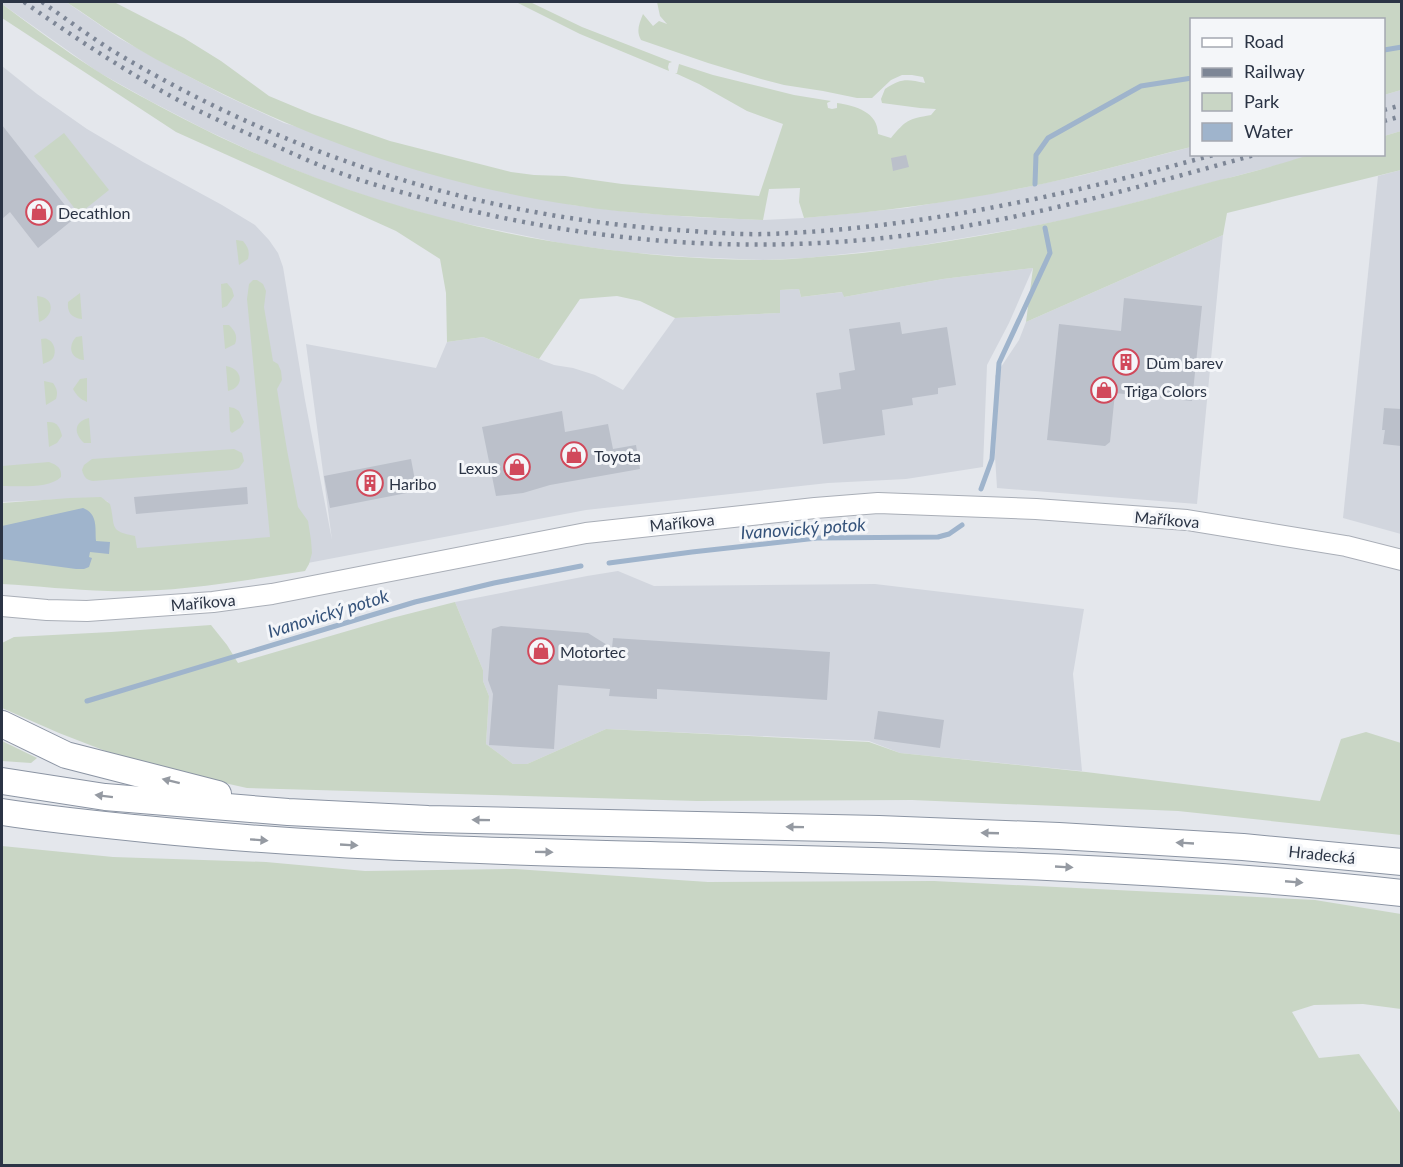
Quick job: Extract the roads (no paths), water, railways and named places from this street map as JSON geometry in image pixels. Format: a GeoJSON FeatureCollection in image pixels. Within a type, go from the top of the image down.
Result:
{"type":"FeatureCollection","features":[{"type":"Feature","properties":{"kind":"highway"},"geometry":{"type":"LineString","coordinates":[[2,724],[66,755],[288,812]]}},
{"type":"Feature","properties":{"kind":"highway"},"geometry":{"type":"LineString","coordinates":[[2,781],[105,797],[288,812]]}},
{"type":"Feature","properties":{"kind":"highway"},"geometry":{"type":"LineString","coordinates":[[2,812],[58,821],[228,837],[441,850],[1059,866],[1236,877],[1401,893]]}},
{"type":"Feature","properties":{"kind":"highway","name":"Hradecká"},"geometry":{"type":"LineString","coordinates":[[288,812],[428,819],[879,829],[1059,836],[1243,847],[1401,862]]}},
{"type":"Feature","properties":{"kind":"highway"},"geometry":{"type":"LineString","coordinates":[[2,823],[58,821]]}},
{"type":"Feature","properties":{"kind":"street","name":"Maříkova"},"geometry":{"type":"LineString","coordinates":[[2,606],[87,611],[213,602],[349,580],[586,533],[878,503],[1036,509],[1187,520],[1346,546],[1401,560]]}},
{"type":"Feature","properties":{"kind":"water"},"geometry":{"type":"Polygon","coordinates":[[[83,508],[93,517],[96,541],[110,542],[109,554],[90,552],[89,557],[92,558],[89,567],[76,569],[2,559],[2,526],[83,508]]]}},
{"type":"Feature","properties":{"kind":"waterway","name":"Ivanovický potok"},"geometry":{"type":"LineString","coordinates":[[1385,50],[1402,47]]}},
{"type":"Feature","properties":{"kind":"waterway","name":"Ivanovický potok"},"geometry":{"type":"LineString","coordinates":[[1035,184],[1036,155],[1048,138],[1141,86],[1190,78]]}},
{"type":"Feature","properties":{"kind":"waterway","name":"Ivanovický potok"},"geometry":{"type":"LineString","coordinates":[[981,489],[992,459],[999,363],[1050,253],[1045,228]]}},
{"type":"Feature","properties":{"kind":"waterway","name":"Ivanovický potok"},"geometry":{"type":"LineString","coordinates":[[609,563],[817,538],[938,537],[949,534],[962,525]]}},
{"type":"Feature","properties":{"kind":"waterway","name":"Ivanovický potok"},"geometry":{"type":"LineString","coordinates":[[87,701],[415,602],[494,583],[581,566]]}},
{"type":"Feature","properties":{"kind":"railway"},"geometry":{"type":"LineString","coordinates":[[24,2],[142,80],[172,97],[222,122],[323,166],[375,185],[479,212],[539,225],[600,234],[662,241],[724,244],[848,241],[909,235],[1041,211],[1251,156]]}},
{"type":"Feature","properties":{"kind":"railway"},"geometry":{"type":"LineString","coordinates":[[42,2],[113,51],[177,87],[242,119],[309,147],[377,172],[446,192],[517,209],[589,221],[727,233],[767,234],[824,231],[938,217],[994,207],[1106,183],[1209,156]]}},
{"type":"Feature","properties":{"kind":"railway"},"geometry":{"type":"LineString","coordinates":[[1385,110],[1402,105]]}},
{"type":"Feature","properties":{"kind":"railway"},"geometry":{"type":"LineString","coordinates":[[1385,121],[1402,116]]}},
{"type":"Feature","properties":{"kind":"place","name":"Decathlon"},"geometry":{"type":"Point","coordinates":[39,212]}},
{"type":"Feature","properties":{"kind":"place","name":"Dům barev"},"geometry":{"type":"Point","coordinates":[1126,362]}},
{"type":"Feature","properties":{"kind":"place","name":"Triga Colors"},"geometry":{"type":"Point","coordinates":[1104,390]}},
{"type":"Feature","properties":{"kind":"place","name":"Toyota"},"geometry":{"type":"Point","coordinates":[574,455]}},
{"type":"Feature","properties":{"kind":"place","name":"Lexus"},"geometry":{"type":"Point","coordinates":[517,467]}},
{"type":"Feature","properties":{"kind":"place","name":"Haribo"},"geometry":{"type":"Point","coordinates":[370,483]}},
{"type":"Feature","properties":{"kind":"place","name":"Motortec"},"geometry":{"type":"Point","coordinates":[541,651]}}]}
